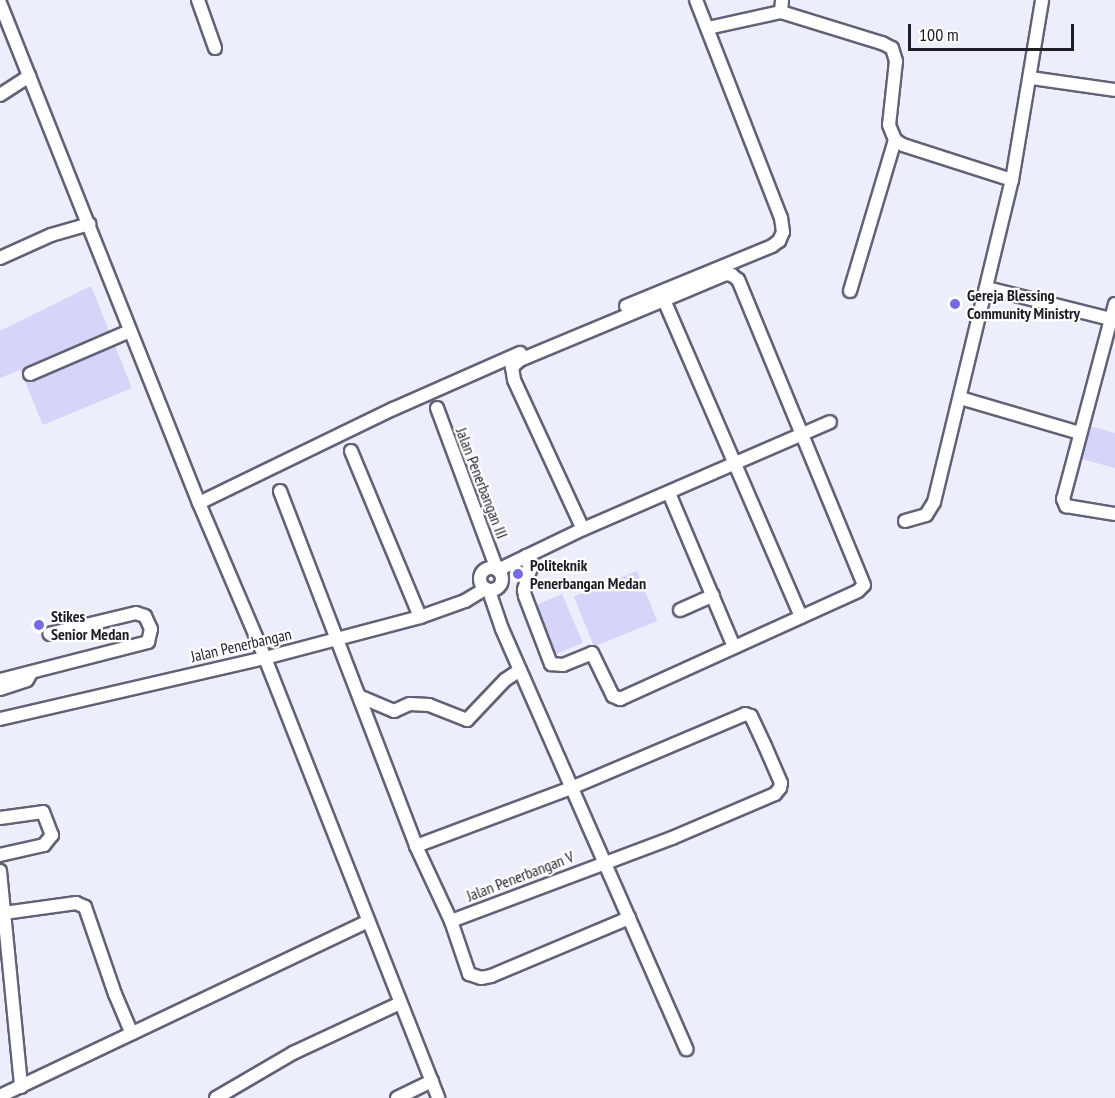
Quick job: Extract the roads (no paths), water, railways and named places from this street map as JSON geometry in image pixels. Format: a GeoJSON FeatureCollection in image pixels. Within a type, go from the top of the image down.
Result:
{"type":"FeatureCollection","features":[{"type":"Feature","properties":{"kind":"street"},"geometry":{"type":"LineString","coordinates":[[198,0],[216,48]]}},
{"type":"Feature","properties":{"kind":"street"},"geometry":{"type":"LineString","coordinates":[[199,503],[393,409],[779,242],[783,232],[781,219],[696,0]]}},
{"type":"Feature","properties":{"kind":"street"},"geometry":{"type":"LineString","coordinates":[[905,521],[926,515],[932,508],[1012,180],[1031,78],[1042,0]]}},
{"type":"Feature","properties":{"kind":"street"},"geometry":{"type":"LineString","coordinates":[[0,3],[199,503],[265,658],[438,1098]]}},
{"type":"Feature","properties":{"kind":"street"},"geometry":{"type":"LineString","coordinates":[[708,28],[781,6],[892,48],[896,61],[889,124],[895,140],[850,291]]}},
{"type":"Feature","properties":{"kind":"street"},"geometry":{"type":"LineString","coordinates":[[0,95],[29,75]]}},
{"type":"Feature","properties":{"kind":"street"},"geometry":{"type":"LineString","coordinates":[[1031,78],[1115,90]]}},
{"type":"Feature","properties":{"kind":"street"},"geometry":{"type":"LineString","coordinates":[[895,140],[903,145],[1012,180]]}},
{"type":"Feature","properties":{"kind":"street"},"geometry":{"type":"LineString","coordinates":[[0,258],[51,235],[89,224]]}},
{"type":"Feature","properties":{"kind":"street"},"geometry":{"type":"LineString","coordinates":[[526,556],[530,570],[524,590],[525,596],[551,664],[558,667],[592,653],[616,699],[858,591],[864,585],[737,278],[726,274],[520,360],[512,367],[514,380],[583,530]]}},
{"type":"Feature","properties":{"kind":"street"},"geometry":{"type":"LineString","coordinates":[[987,288],[1110,319]]}},
{"type":"Feature","properties":{"kind":"street"},"geometry":{"type":"LineString","coordinates":[[664,300],[801,617]]}},
{"type":"Feature","properties":{"kind":"street"},"geometry":{"type":"LineString","coordinates":[[1115,304],[1110,319],[1108,354],[1080,433],[1063,499],[1066,506],[1115,514]]}},
{"type":"Feature","properties":{"kind":"street"},"geometry":{"type":"LineString","coordinates":[[30,374],[130,331]]}},
{"type":"Feature","properties":{"kind":"street"},"geometry":{"type":"LineString","coordinates":[[960,398],[1080,433]]}},
{"type":"Feature","properties":{"kind":"street","name":"Jalan Penerbangan III"},"geometry":{"type":"LineString","coordinates":[[436,408],[497,569]]}},
{"type":"Feature","properties":{"kind":"street"},"geometry":{"type":"LineString","coordinates":[[686,1049],[602,862],[487,590],[481,584],[481,575],[488,568],[497,569],[830,422]]}},
{"type":"Feature","properties":{"kind":"street"},"geometry":{"type":"LineString","coordinates":[[351,451],[420,617]]}},
{"type":"Feature","properties":{"kind":"street"},"geometry":{"type":"LineString","coordinates":[[280,491],[417,846],[451,921],[469,974],[481,978],[629,918]]}},
{"type":"Feature","properties":{"kind":"street"},"geometry":{"type":"LineString","coordinates":[[669,493],[734,647]]}},
{"type":"Feature","properties":{"kind":"street"},"geometry":{"type":"LineString","coordinates":[[487,590],[497,589],[501,584],[502,579],[497,569]]}},
{"type":"Feature","properties":{"kind":"street","name":"Jalan Penerbangan"},"geometry":{"type":"LineString","coordinates":[[0,719],[265,658],[420,617],[465,601],[487,590]]}},
{"type":"Feature","properties":{"kind":"street"},"geometry":{"type":"LineString","coordinates":[[680,610],[713,595]]}},
{"type":"Feature","properties":{"kind":"street"},"geometry":{"type":"LineString","coordinates":[[0,680],[148,642],[152,629],[146,616],[136,613],[49,634]]}},
{"type":"Feature","properties":{"kind":"street"},"geometry":{"type":"LineString","coordinates":[[361,697],[394,711],[410,704],[429,705],[461,720],[467,720],[476,714],[491,693],[520,670]]}},
{"type":"Feature","properties":{"kind":"street"},"geometry":{"type":"LineString","coordinates":[[0,690],[27,680],[31,673]]}},
{"type":"Feature","properties":{"kind":"street","name":"Jalan Penerbangan V"},"geometry":{"type":"LineString","coordinates":[[451,921],[602,862],[672,838],[775,794],[781,783],[751,716],[745,714],[571,789]]}},
{"type":"Feature","properties":{"kind":"street"},"geometry":{"type":"LineString","coordinates":[[417,846],[571,789]]}},
{"type":"Feature","properties":{"kind":"street"},"geometry":{"type":"LineString","coordinates":[[0,818],[44,812],[52,834],[44,845],[0,855]]}},
{"type":"Feature","properties":{"kind":"street"},"geometry":{"type":"LineString","coordinates":[[0,871],[21,1087]]}},
{"type":"Feature","properties":{"kind":"street"},"geometry":{"type":"LineString","coordinates":[[4,913],[76,903],[85,907],[115,994],[132,1034]]}},
{"type":"Feature","properties":{"kind":"street"},"geometry":{"type":"LineString","coordinates":[[0,1096],[367,922]]}},
{"type":"Feature","properties":{"kind":"street"},"geometry":{"type":"LineString","coordinates":[[216,1098],[293,1053],[400,1003]]}},
{"type":"Feature","properties":{"kind":"street"},"geometry":{"type":"LineString","coordinates":[[397,1098],[432,1081]]}},
{"type":"Feature","properties":{"kind":"place","name":"Gereja Blessing Community Ministry"},"geometry":{"type":"Point","coordinates":[955,304]}},
{"type":"Feature","properties":{"kind":"place","name":"Politeknik Penerbangan Medan"},"geometry":{"type":"Point","coordinates":[518,574]}},
{"type":"Feature","properties":{"kind":"place","name":"Stikes Senior Medan"},"geometry":{"type":"Point","coordinates":[39,625]}}]}
